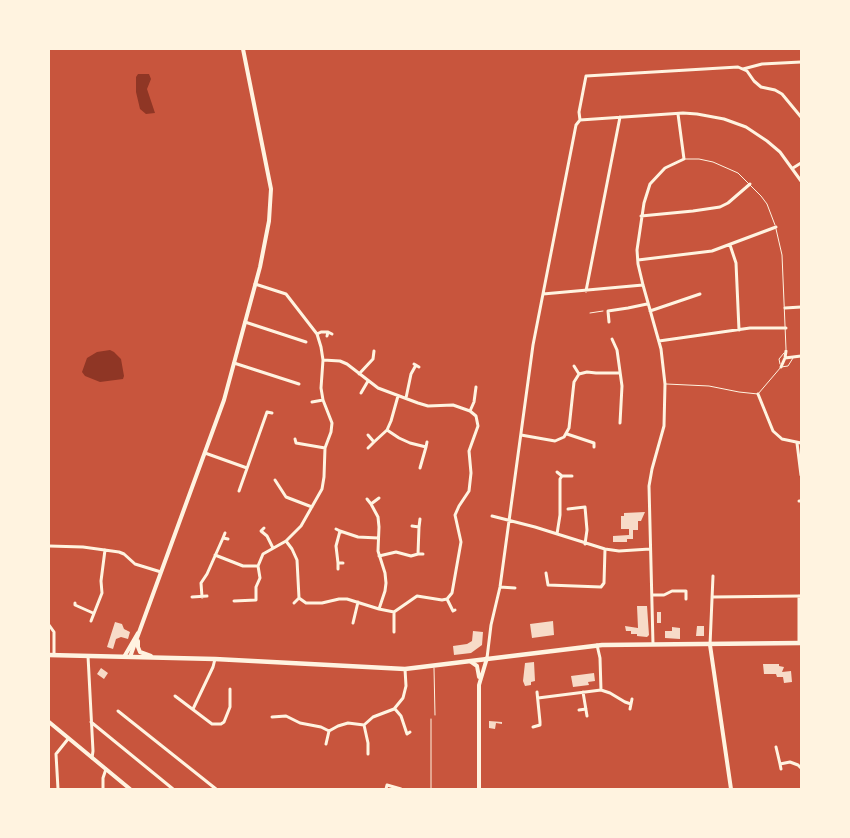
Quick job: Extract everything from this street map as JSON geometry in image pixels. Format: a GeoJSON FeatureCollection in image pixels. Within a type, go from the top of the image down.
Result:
{"type":"FeatureCollection","features":[{"type":"Feature","properties":{"kind":"main road"},"geometry":{"type":"LineString","coordinates":[[130,657],[224,400],[255,284],[269,221],[271,189],[243,49]]}},
{"type":"Feature","properties":{"kind":"main road"},"geometry":{"type":"LineString","coordinates":[[124,657],[140,629]]}},
{"type":"Feature","properties":{"kind":"main road"},"geometry":{"type":"LineString","coordinates":[[140,629],[139,651],[142,654],[157,658]]}},
{"type":"Feature","properties":{"kind":"main road"},"geometry":{"type":"LineString","coordinates":[[51,655],[215,659],[405,668],[597,646],[800,643]]}},
{"type":"Feature","properties":{"kind":"main road"},"geometry":{"type":"LineString","coordinates":[[710,645],[731,789]]}},
{"type":"Feature","properties":{"kind":"main road"},"geometry":{"type":"LineString","coordinates":[[479,685],[487,658]]}},
{"type":"Feature","properties":{"kind":"main road"},"geometry":{"type":"LineString","coordinates":[[470,660],[476,664],[478,669],[479,789]]}},
{"type":"Feature","properties":{"kind":"main road"},"geometry":{"type":"LineString","coordinates":[[49,722],[130,789]]}},
{"type":"Feature","properties":{"kind":"street"},"geometry":{"type":"LineString","coordinates":[[744,69],[762,64],[801,62]]}},
{"type":"Feature","properties":{"kind":"street"},"geometry":{"type":"LineString","coordinates":[[487,658],[491,625],[500,587],[533,344],[576,125],[580,120],[579,112],[586,76],[734,66],[744,69],[761,87],[779,91],[801,117]]}},
{"type":"Feature","properties":{"kind":"street"},"geometry":{"type":"LineString","coordinates":[[580,120],[678,114],[717,117],[746,127],[774,146],[793,168],[801,181]]}},
{"type":"Feature","properties":{"kind":"street"},"geometry":{"type":"LineString","coordinates":[[653,644],[649,486],[664,426],[665,384],[659,341],[647,304],[638,260],[641,216],[646,192],[654,178],[665,168],[684,159],[678,114]]}},
{"type":"Feature","properties":{"kind":"street"},"geometry":{"type":"LineString","coordinates":[[586,291],[620,117]]}},
{"type":"Feature","properties":{"kind":"street"},"geometry":{"type":"LineString","coordinates":[[793,168],[801,163]]}},
{"type":"Feature","properties":{"kind":"street"},"geometry":{"type":"LineString","coordinates":[[641,216],[720,207],[728,203],[750,184]]}},
{"type":"Feature","properties":{"kind":"street"},"geometry":{"type":"LineString","coordinates":[[638,260],[700,253],[730,245],[776,227]]}},
{"type":"Feature","properties":{"kind":"street"},"geometry":{"type":"LineString","coordinates":[[730,245],[736,263],[739,330]]}},
{"type":"Feature","properties":{"kind":"street"},"geometry":{"type":"LineString","coordinates":[[234,601],[256,600],[256,587],[260,578],[258,566],[263,554],[286,541],[301,526],[312,507],[323,485],[325,448],[332,423],[323,400],[321,388],[323,360],[321,346],[316,334],[286,294],[255,284]]}},
{"type":"Feature","properties":{"kind":"street"},"geometry":{"type":"LineString","coordinates":[[543,294],[643,285]]}},
{"type":"Feature","properties":{"kind":"street"},"geometry":{"type":"LineString","coordinates":[[650,312],[700,294]]}},
{"type":"Feature","properties":{"kind":"street"},"geometry":{"type":"LineString","coordinates":[[603,311],[647,304]]}},
{"type":"Feature","properties":{"kind":"street"},"geometry":{"type":"LineString","coordinates":[[785,308],[801,307]]}},
{"type":"Feature","properties":{"kind":"street"},"geometry":{"type":"LineString","coordinates":[[608,311],[609,322]]}},
{"type":"Feature","properties":{"kind":"street"},"geometry":{"type":"LineString","coordinates":[[245,322],[306,342]]}},
{"type":"Feature","properties":{"kind":"street"},"geometry":{"type":"LineString","coordinates":[[659,341],[739,330],[786,328]]}},
{"type":"Feature","properties":{"kind":"street"},"geometry":{"type":"LineString","coordinates":[[316,334],[321,332],[329,334]]}},
{"type":"Feature","properties":{"kind":"street"},"geometry":{"type":"LineString","coordinates":[[612,339],[617,350],[622,391],[620,423]]}},
{"type":"Feature","properties":{"kind":"street"},"geometry":{"type":"LineString","coordinates":[[359,374],[373,359],[374,351]]}},
{"type":"Feature","properties":{"kind":"street"},"geometry":{"type":"LineString","coordinates":[[781,367],[786,358],[786,351]]}},
{"type":"Feature","properties":{"kind":"street"},"geometry":{"type":"LineString","coordinates":[[786,358],[801,356]]}},
{"type":"Feature","properties":{"kind":"street"},"geometry":{"type":"LineString","coordinates":[[300,598],[309,604],[342,598],[394,612],[416,596],[438,600],[447,599],[452,593],[461,542],[455,515],[469,491],[471,473],[469,451],[478,426],[476,416],[470,411],[453,404],[428,406],[398,396],[368,382],[344,363],[323,360]]}},
{"type":"Feature","properties":{"kind":"street"},"geometry":{"type":"LineString","coordinates":[[234,362],[299,384]]}},
{"type":"Feature","properties":{"kind":"street"},"geometry":{"type":"LineString","coordinates":[[406,398],[411,374],[416,365]]}},
{"type":"Feature","properties":{"kind":"street"},"geometry":{"type":"LineString","coordinates":[[574,366],[580,374]]}},
{"type":"Feature","properties":{"kind":"street"},"geometry":{"type":"LineString","coordinates":[[521,435],[555,441],[563,438],[567,434],[574,382],[580,374],[587,372],[596,374],[620,373]]}},
{"type":"Feature","properties":{"kind":"street"},"geometry":{"type":"LineString","coordinates":[[361,393],[368,382]]}},
{"type":"Feature","properties":{"kind":"street"},"geometry":{"type":"LineString","coordinates":[[470,411],[474,402],[476,386]]}},
{"type":"Feature","properties":{"kind":"street"},"geometry":{"type":"LineString","coordinates":[[758,394],[772,431],[782,439],[799,443],[801,475]]}},
{"type":"Feature","properties":{"kind":"street"},"geometry":{"type":"LineString","coordinates":[[368,448],[387,430],[398,396]]}},
{"type":"Feature","properties":{"kind":"street"},"geometry":{"type":"LineString","coordinates":[[312,402],[323,400]]}},
{"type":"Feature","properties":{"kind":"street"},"geometry":{"type":"LineString","coordinates":[[239,491],[267,412],[272,413]]}},
{"type":"Feature","properties":{"kind":"street"},"geometry":{"type":"LineString","coordinates":[[387,430],[404,441],[426,447]]}},
{"type":"Feature","properties":{"kind":"street"},"geometry":{"type":"LineString","coordinates":[[567,434],[595,444]]}},
{"type":"Feature","properties":{"kind":"street"},"geometry":{"type":"LineString","coordinates":[[368,436],[374,442]]}},
{"type":"Feature","properties":{"kind":"street"},"geometry":{"type":"LineString","coordinates":[[420,468],[427,442]]}},
{"type":"Feature","properties":{"kind":"street"},"geometry":{"type":"LineString","coordinates":[[296,443],[325,448]]}},
{"type":"Feature","properties":{"kind":"street"},"geometry":{"type":"LineString","coordinates":[[205,453],[247,468]]}},
{"type":"Feature","properties":{"kind":"street"},"geometry":{"type":"LineString","coordinates":[[557,472],[562,476],[572,476]]}},
{"type":"Feature","properties":{"kind":"street"},"geometry":{"type":"LineString","coordinates":[[557,534],[560,515],[560,479],[562,476]]}},
{"type":"Feature","properties":{"kind":"street"},"geometry":{"type":"LineString","coordinates":[[275,480],[286,497],[312,507]]}},
{"type":"Feature","properties":{"kind":"street"},"geometry":{"type":"LineString","coordinates":[[371,504],[379,498]]}},
{"type":"Feature","properties":{"kind":"street"},"geometry":{"type":"LineString","coordinates":[[367,499],[378,517],[379,556],[385,573],[384,596],[378,609]]}},
{"type":"Feature","properties":{"kind":"street"},"geometry":{"type":"LineString","coordinates":[[568,509],[585,508],[587,530],[585,544]]}},
{"type":"Feature","properties":{"kind":"street"},"geometry":{"type":"LineString","coordinates":[[492,516],[605,549],[650,549]]}},
{"type":"Feature","properties":{"kind":"street"},"geometry":{"type":"LineString","coordinates":[[418,554],[420,519]]}},
{"type":"Feature","properties":{"kind":"street"},"geometry":{"type":"LineString","coordinates":[[412,526],[419,527]]}},
{"type":"Feature","properties":{"kind":"street"},"geometry":{"type":"LineString","coordinates":[[338,569],[336,546],[338,530],[358,537],[378,538]]}},
{"type":"Feature","properties":{"kind":"street"},"geometry":{"type":"LineString","coordinates":[[261,531],[273,548]]}},
{"type":"Feature","properties":{"kind":"street"},"geometry":{"type":"LineString","coordinates":[[202,597],[201,583],[207,574],[225,533]]}},
{"type":"Feature","properties":{"kind":"street"},"geometry":{"type":"LineString","coordinates":[[223,538],[228,539]]}},
{"type":"Feature","properties":{"kind":"street"},"geometry":{"type":"LineString","coordinates":[[286,541],[297,560],[300,598]]}},
{"type":"Feature","properties":{"kind":"street"},"geometry":{"type":"LineString","coordinates":[[49,546],[83,547],[122,552],[135,564],[161,572]]}},
{"type":"Feature","properties":{"kind":"street"},"geometry":{"type":"LineString","coordinates":[[548,585],[601,587],[604,583],[605,549]]}},
{"type":"Feature","properties":{"kind":"street"},"geometry":{"type":"LineString","coordinates":[[91,621],[102,593],[101,581],[106,550]]}},
{"type":"Feature","properties":{"kind":"street"},"geometry":{"type":"LineString","coordinates":[[379,556],[393,552],[411,556],[423,554]]}},
{"type":"Feature","properties":{"kind":"street"},"geometry":{"type":"LineString","coordinates":[[215,555],[243,566],[258,566]]}},
{"type":"Feature","properties":{"kind":"street"},"geometry":{"type":"LineString","coordinates":[[338,563],[343,563]]}},
{"type":"Feature","properties":{"kind":"street"},"geometry":{"type":"LineString","coordinates":[[546,573],[548,591]]}},
{"type":"Feature","properties":{"kind":"street"},"geometry":{"type":"LineString","coordinates":[[710,645],[713,576]]}},
{"type":"Feature","properties":{"kind":"street"},"geometry":{"type":"LineString","coordinates":[[500,587],[515,588]]}},
{"type":"Feature","properties":{"kind":"street"},"geometry":{"type":"LineString","coordinates":[[652,595],[662,595],[672,591],[691,591]]}},
{"type":"Feature","properties":{"kind":"street"},"geometry":{"type":"LineString","coordinates":[[686,591],[686,600]]}},
{"type":"Feature","properties":{"kind":"street"},"geometry":{"type":"LineString","coordinates":[[192,598],[207,596]]}},
{"type":"Feature","properties":{"kind":"street"},"geometry":{"type":"LineString","coordinates":[[712,597],[800,596],[800,643]]}},
{"type":"Feature","properties":{"kind":"street"},"geometry":{"type":"LineString","coordinates":[[294,603],[300,598]]}},
{"type":"Feature","properties":{"kind":"street"},"geometry":{"type":"LineString","coordinates":[[447,599],[452,611]]}},
{"type":"Feature","properties":{"kind":"street"},"geometry":{"type":"LineString","coordinates":[[352,623],[358,602]]}},
{"type":"Feature","properties":{"kind":"street"},"geometry":{"type":"LineString","coordinates":[[74,605],[93,613]]}},
{"type":"Feature","properties":{"kind":"street"},"geometry":{"type":"LineString","coordinates":[[394,612],[394,632]]}},
{"type":"Feature","properties":{"kind":"street"},"geometry":{"type":"LineString","coordinates":[[49,625],[54,632],[51,655]]}},
{"type":"Feature","properties":{"kind":"street"},"geometry":{"type":"LineString","coordinates":[[597,646],[601,690]]}},
{"type":"Feature","properties":{"kind":"street"},"geometry":{"type":"LineString","coordinates":[[88,656],[92,758]]}},
{"type":"Feature","properties":{"kind":"street"},"geometry":{"type":"LineString","coordinates":[[193,709],[215,659]]}},
{"type":"Feature","properties":{"kind":"street"},"geometry":{"type":"LineString","coordinates":[[272,717],[286,716],[300,723],[321,727],[329,731],[348,723],[364,725],[373,718],[394,709],[406,692],[405,668]]}},
{"type":"Feature","properties":{"kind":"street"},"geometry":{"type":"LineString","coordinates":[[175,696],[212,724],[221,724],[224,722],[230,707],[230,689]]}},
{"type":"Feature","properties":{"kind":"street"},"geometry":{"type":"LineString","coordinates":[[538,698],[601,690],[610,693],[631,706],[632,698]]}},
{"type":"Feature","properties":{"kind":"street"},"geometry":{"type":"LineString","coordinates":[[533,727],[540,725],[537,692]]}},
{"type":"Feature","properties":{"kind":"street"},"geometry":{"type":"LineString","coordinates":[[583,692],[587,716]]}},
{"type":"Feature","properties":{"kind":"street"},"geometry":{"type":"LineString","coordinates":[[394,709],[401,716],[408,734]]}},
{"type":"Feature","properties":{"kind":"street"},"geometry":{"type":"LineString","coordinates":[[579,710],[586,709]]}},
{"type":"Feature","properties":{"kind":"street"},"geometry":{"type":"LineString","coordinates":[[118,711],[216,789]]}},
{"type":"Feature","properties":{"kind":"street"},"geometry":{"type":"LineString","coordinates":[[91,722],[173,789]]}},
{"type":"Feature","properties":{"kind":"street"},"geometry":{"type":"LineString","coordinates":[[364,725],[368,743],[368,754]]}},
{"type":"Feature","properties":{"kind":"street"},"geometry":{"type":"LineString","coordinates":[[326,744],[329,731]]}},
{"type":"Feature","properties":{"kind":"street"},"geometry":{"type":"LineString","coordinates":[[58,789],[56,754],[68,739]]}},
{"type":"Feature","properties":{"kind":"street"},"geometry":{"type":"LineString","coordinates":[[776,747],[781,769]]}},
{"type":"Feature","properties":{"kind":"street"},"geometry":{"type":"LineString","coordinates":[[780,764],[790,762],[801,768]]}},
{"type":"Feature","properties":{"kind":"street"},"geometry":{"type":"LineString","coordinates":[[99,789],[103,789],[103,775],[106,769]]}},
{"type":"Feature","properties":{"kind":"street"},"geometry":{"type":"LineString","coordinates":[[208,789],[211,785]]}},
{"type":"Feature","properties":{"kind":"street"},"geometry":{"type":"LineString","coordinates":[[387,787],[401,789]]}},
{"type":"Feature","properties":{"kind":"lane"},"geometry":{"type":"LineString","coordinates":[[684,159],[706,160],[735,171],[750,184],[767,204],[776,227],[782,255],[786,351],[779,359],[781,367]]}},
{"type":"Feature","properties":{"kind":"lane"},"geometry":{"type":"LineString","coordinates":[[590,314],[603,311]]}},
{"type":"Feature","properties":{"kind":"lane"},"geometry":{"type":"LineString","coordinates":[[665,384],[709,386],[758,394],[781,367],[788,366],[794,357]]}},
{"type":"Feature","properties":{"kind":"lane"},"geometry":{"type":"LineString","coordinates":[[434,666],[435,715]]}},
{"type":"Feature","properties":{"kind":"lane"},"geometry":{"type":"LineString","coordinates":[[431,719],[431,789]]}},
{"type":"Feature","properties":{"kind":"shaded area"},"geometry":{"type":"Polygon","coordinates":[[[138,74],[149,74],[151,79],[147,89],[155,113],[146,114],[140,109],[136,92],[136,77],[138,74]]]}},
{"type":"Feature","properties":{"kind":"shaded area"},"geometry":{"type":"Polygon","coordinates":[[[110,350],[121,359],[123,379],[100,382],[85,376],[82,372],[87,358],[97,352],[110,350]]]}},
{"type":"Feature","properties":{"kind":"building"},"geometry":{"type":"Polygon","coordinates":[[[645,512],[641,521],[638,521],[638,530],[633,530],[633,539],[627,539],[627,542],[613,542],[613,536],[629,535],[629,529],[621,529],[621,516],[624,516],[624,513],[645,512]]]}},
{"type":"Feature","properties":{"kind":"building"},"geometry":{"type":"Polygon","coordinates":[[[637,606],[647,606],[649,635],[647,637],[637,636],[637,634],[631,634],[631,631],[626,631],[625,626],[638,628],[637,606]]]}},
{"type":"Feature","properties":{"kind":"building"},"geometry":{"type":"Polygon","coordinates":[[[657,612],[661,612],[661,623],[657,623],[657,612]]]}},
{"type":"Feature","properties":{"kind":"building"},"geometry":{"type":"Polygon","coordinates":[[[553,621],[554,635],[532,638],[530,624],[553,621]]]}},
{"type":"Feature","properties":{"kind":"building"},"geometry":{"type":"Polygon","coordinates":[[[115,622],[122,624],[124,629],[130,632],[128,639],[121,637],[116,639],[113,649],[107,647],[115,622]]]}},
{"type":"Feature","properties":{"kind":"building"},"geometry":{"type":"Polygon","coordinates":[[[697,626],[704,626],[704,636],[696,636],[697,626]]]}},
{"type":"Feature","properties":{"kind":"building"},"geometry":{"type":"Polygon","coordinates":[[[672,627],[680,628],[680,639],[665,638],[665,631],[672,631],[672,627]]]}},
{"type":"Feature","properties":{"kind":"building"},"geometry":{"type":"Polygon","coordinates":[[[473,631],[483,632],[482,645],[471,653],[454,655],[453,646],[467,644],[472,641],[473,631]]]}},
{"type":"Feature","properties":{"kind":"building"},"geometry":{"type":"Polygon","coordinates":[[[534,662],[535,681],[531,682],[531,685],[525,686],[523,681],[525,663],[534,662]]]}},
{"type":"Feature","properties":{"kind":"building"},"geometry":{"type":"Polygon","coordinates":[[[763,664],[779,664],[779,666],[784,667],[782,672],[791,671],[792,682],[784,683],[783,677],[777,677],[776,674],[764,674],[763,664]]]}},
{"type":"Feature","properties":{"kind":"building"},"geometry":{"type":"Polygon","coordinates":[[[101,668],[108,673],[104,679],[97,674],[101,668]]]}},
{"type":"Feature","properties":{"kind":"building"},"geometry":{"type":"Polygon","coordinates":[[[594,673],[595,681],[588,682],[589,685],[573,687],[571,676],[594,673]]]}},
{"type":"Feature","properties":{"kind":"building"},"geometry":{"type":"Polygon","coordinates":[[[489,721],[502,722],[502,724],[496,723],[495,729],[489,728],[489,721]]]}}]}
